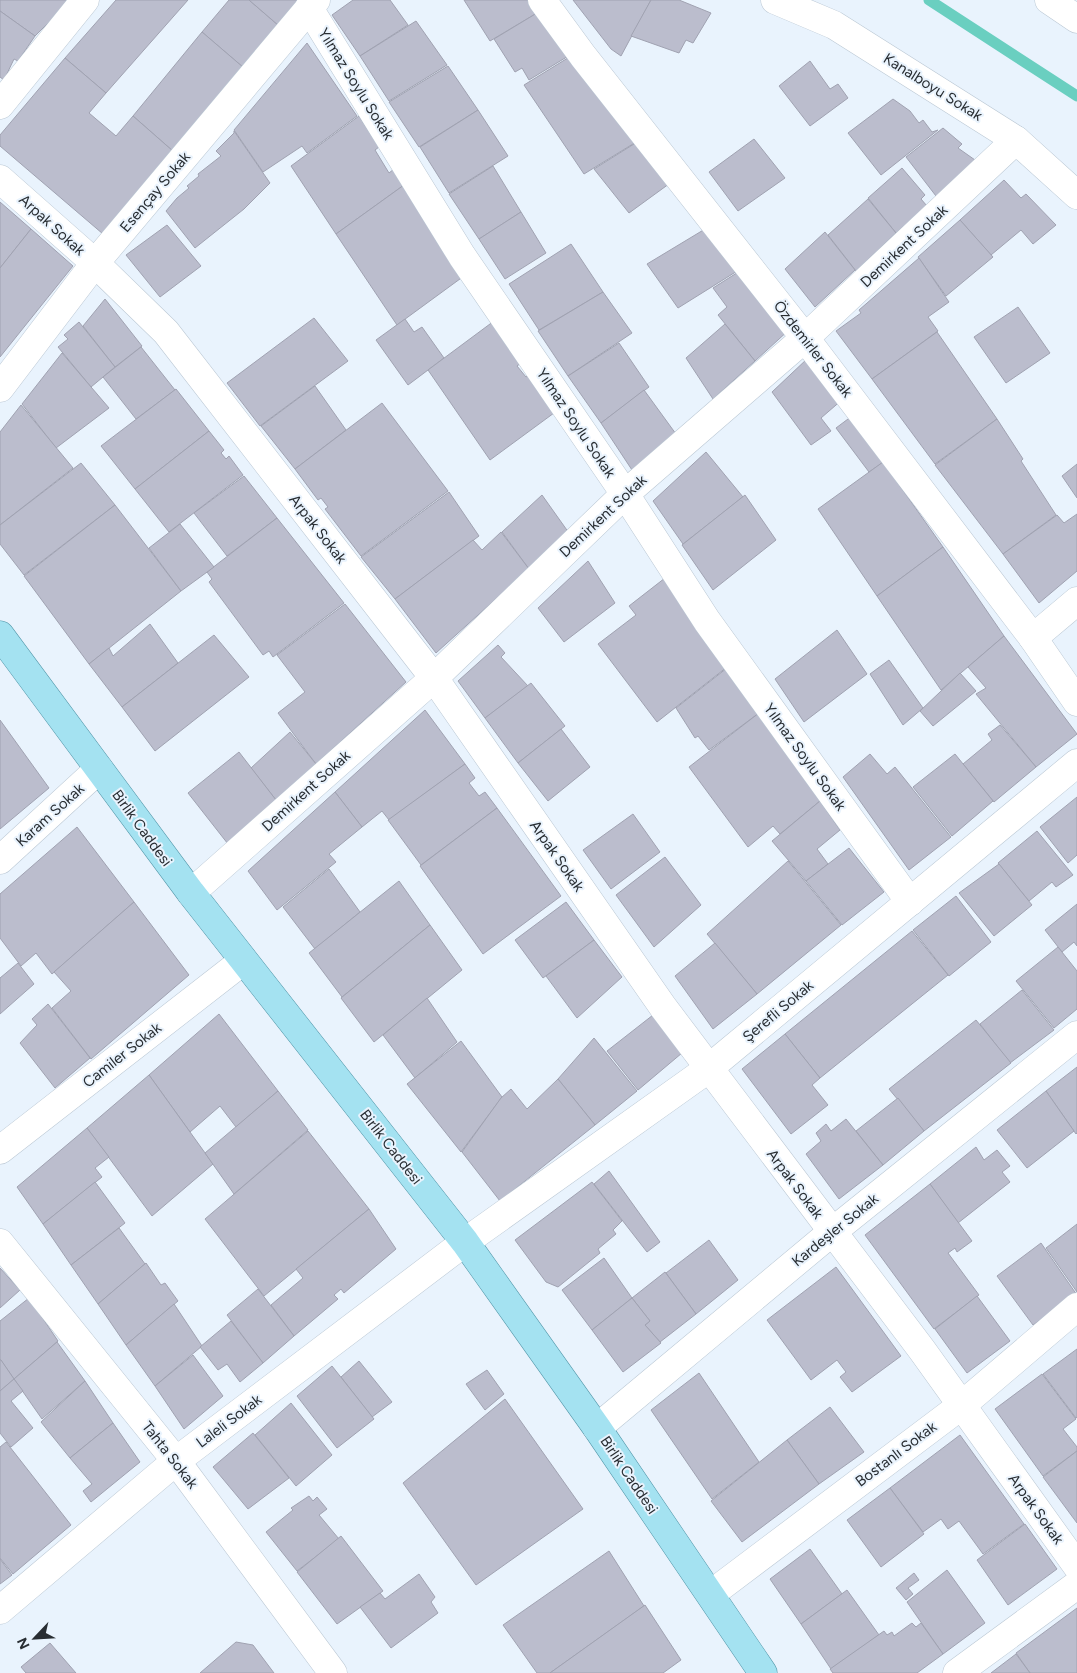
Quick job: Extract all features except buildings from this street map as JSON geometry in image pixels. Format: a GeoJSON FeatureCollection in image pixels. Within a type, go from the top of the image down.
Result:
{"type":"FeatureCollection","features":[{"type":"Feature","properties":{"kind":"main road","name":"Birlik Caddesi"},"geometry":{"type":"LineString","coordinates":[[0,635],[191,893],[465,1242],[597,1428],[763,1673]]}},
{"type":"Feature","properties":{"kind":"street"},"geometry":{"type":"LineString","coordinates":[[0,104],[84,0]]}},
{"type":"Feature","properties":{"kind":"street","name":"Özdemirler Sokak"},"geometry":{"type":"LineString","coordinates":[[542,0],[589,64],[806,338],[1033,638],[1077,702]]}},
{"type":"Feature","properties":{"kind":"street","name":"Kanalboyu Sokak"},"geometry":{"type":"LineString","coordinates":[[775,0],[834,25],[1016,140],[1077,195]]}},
{"type":"Feature","properties":{"kind":"street"},"geometry":{"type":"LineString","coordinates":[[1049,0],[1077,19]]}},
{"type":"Feature","properties":{"kind":"street","name":"Esençay Sokak"},"geometry":{"type":"LineString","coordinates":[[0,388],[95,263],[312,4]]}},
{"type":"Feature","properties":{"kind":"street","name":"Yılmaz Soylu Sokak"},"geometry":{"type":"LineString","coordinates":[[312,4],[462,256],[624,494],[707,621],[910,902]]}},
{"type":"Feature","properties":{"kind":"street","name":"Demirkent Sokak"},"geometry":{"type":"LineString","coordinates":[[191,893],[434,678],[624,494],[806,338],[1016,140]]}},
{"type":"Feature","properties":{"kind":"street","name":"Arpak Sokak"},"geometry":{"type":"LineString","coordinates":[[0,179],[95,263],[166,332],[434,678],[708,1069],[962,1405],[1077,1566]]}},
{"type":"Feature","properties":{"kind":"street"},"geometry":{"type":"LineString","coordinates":[[1033,638],[1077,601]]}},
{"type":"Feature","properties":{"kind":"street","name":"Şerefli Sokak"},"geometry":{"type":"LineString","coordinates":[[465,1242],[708,1069],[1077,763]]}},
{"type":"Feature","properties":{"kind":"street","name":"Karam Sokak"},"geometry":{"type":"LineString","coordinates":[[0,860],[99,769]]}},
{"type":"Feature","properties":{"kind":"street","name":"Camiler Sokak"},"geometry":{"type":"LineString","coordinates":[[0,1150],[244,961]]}},
{"type":"Feature","properties":{"kind":"street","name":"Kardeşler Sokak"},"geometry":{"type":"LineString","coordinates":[[597,1428],[832,1232],[1077,1035]]}},
{"type":"Feature","properties":{"kind":"street","name":"Laleli Sokak"},"geometry":{"type":"LineString","coordinates":[[0,1610],[176,1461],[465,1242]]}},
{"type":"Feature","properties":{"kind":"street","name":"Tahta Sokak"},"geometry":{"type":"LineString","coordinates":[[0,1243],[176,1461],[333,1673]]}},
{"type":"Feature","properties":{"kind":"street","name":"Bostanlı Sokak"},"geometry":{"type":"LineString","coordinates":[[711,1594],[962,1405],[1077,1307]]}},
{"type":"Feature","properties":{"kind":"street"},"geometry":{"type":"LineString","coordinates":[[957,1673],[1077,1584]]}},
{"type":"Feature","properties":{"kind":"waterway"},"geometry":{"type":"LineString","coordinates":[[929,0],[1077,96]]}}]}
